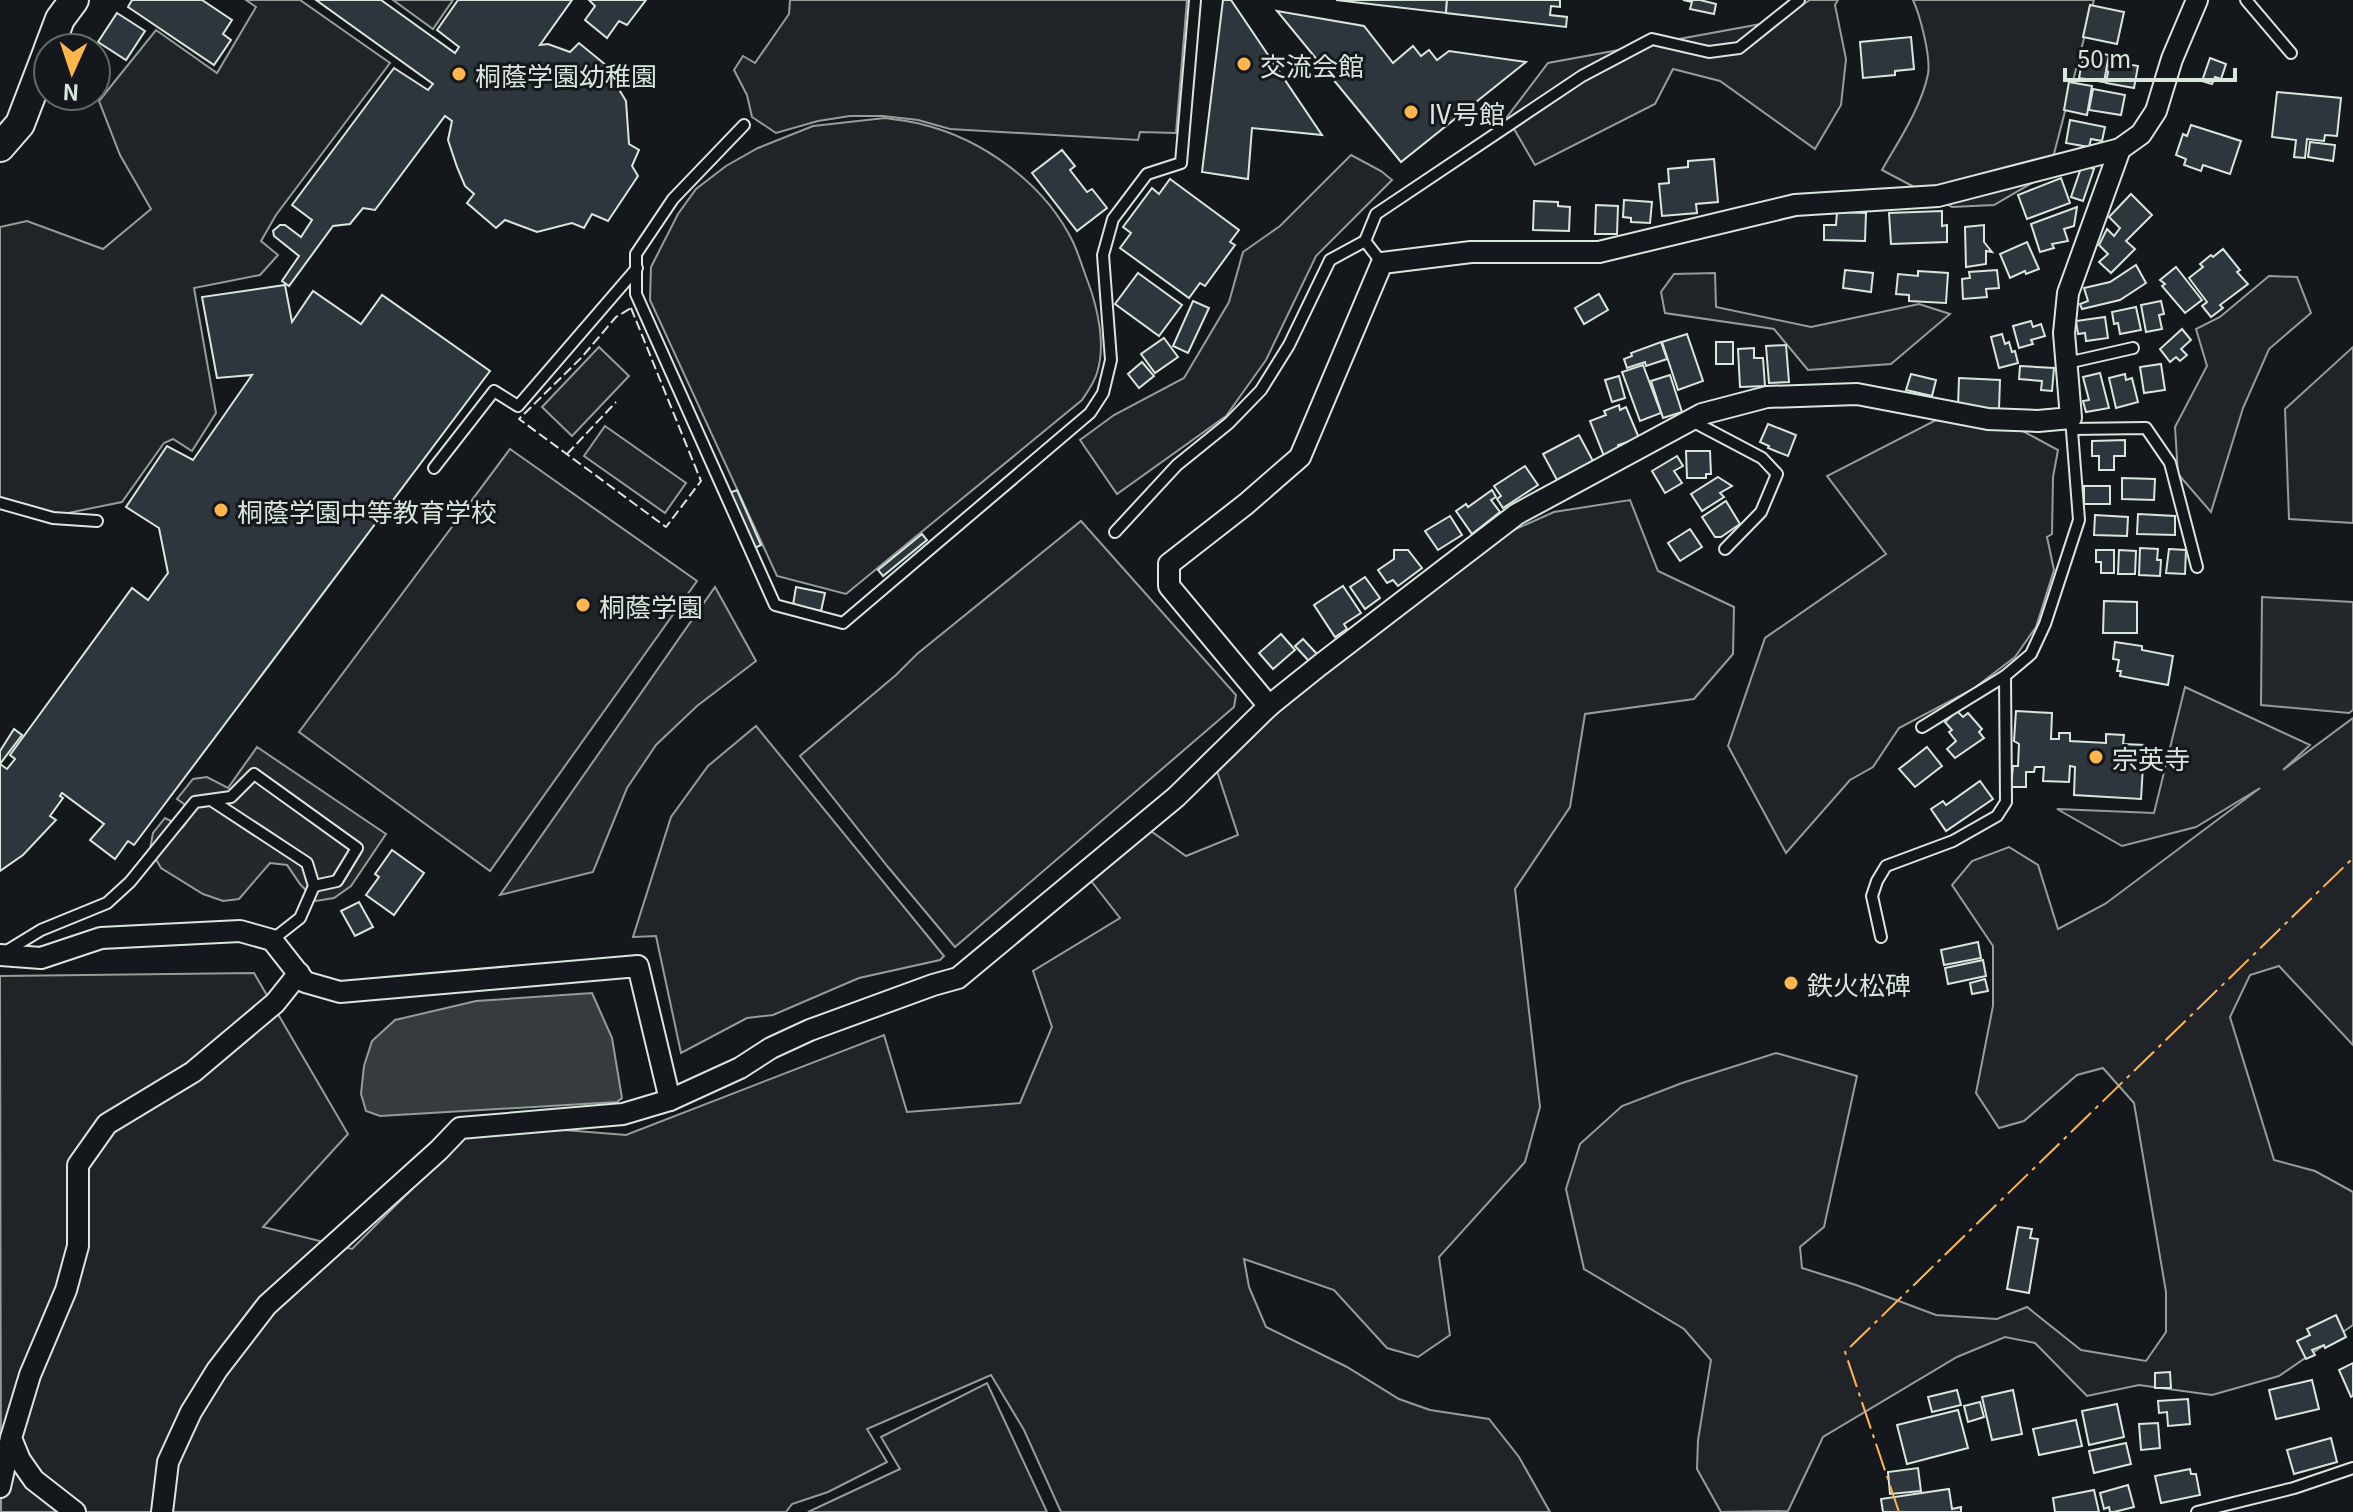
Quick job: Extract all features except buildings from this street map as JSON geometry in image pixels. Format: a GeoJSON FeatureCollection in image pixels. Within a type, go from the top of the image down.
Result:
{"type":"FeatureCollection","features":[{"type":"Feature","properties":{"kind":"street"},"geometry":{"type":"LineString","coordinates":[[55,32],[74,0]]}},
{"type":"Feature","properties":{"kind":"street"},"geometry":{"type":"LineString","coordinates":[[1269,706],[1169,586],[1169,564],[1300,457],[1382,263],[1471,252],[1599,252],[1795,205],[1938,196],[2120,149],[2141,134],[2156,111],[2172,59],[2197,0]]}},
{"type":"Feature","properties":{"kind":"street"},"geometry":{"type":"LineString","coordinates":[[0,147],[20,124],[32,92]]}},
{"type":"Feature","properties":{"kind":"street"},"geometry":{"type":"LineString","coordinates":[[162,1512],[168,1462],[191,1412],[217,1370],[267,1305],[460,1128],[623,1114],[670,1100],[740,1068],[771,1048],[810,1030],[958,978],[1176,797],[1269,706],[1517,514],[1702,414],[1767,397],[1857,394],[1988,419],[2071,424],[2064,333],[2068,293],[2120,149]]}},
{"type":"Feature","properties":{"kind":"street"},"geometry":{"type":"LineString","coordinates":[[0,955],[41,958],[101,938],[240,931],[272,940],[305,982],[340,992],[638,966],[670,1100]]}},
{"type":"Feature","properties":{"kind":"street"},"geometry":{"type":"LineString","coordinates":[[0,1487],[30,1375],[66,1290],[78,1246],[78,1165],[107,1124],[193,1072],[275,1003],[299,973]]}},
{"type":"Feature","properties":{"kind":"street"},"geometry":{"type":"LineString","coordinates":[[11,1438],[20,1460],[34,1480],[75,1512]]}},
{"type":"Feature","properties":{"kind":"lane"},"geometry":{"type":"LineString","coordinates":[[744,125],[673,199],[636,254],[636,294],[775,605],[843,623],[1090,413],[1103,393],[1111,360],[1103,255],[1113,219],[1147,174],[1181,163],[1195,0]]}},
{"type":"Feature","properties":{"kind":"lane"},"geometry":{"type":"LineString","coordinates":[[1115,532],[1177,465],[1229,423],[1261,390],[1289,345],[1330,260],[1365,241],[1376,214],[1582,76],[1652,39],[1709,52],[1739,48],[1799,0]]}},
{"type":"Feature","properties":{"kind":"lane"},"geometry":{"type":"LineString","coordinates":[[2246,0],[2291,53]]}},
{"type":"Feature","properties":{"kind":"lane"},"geometry":{"type":"LineString","coordinates":[[1365,241],[1382,263]]}},
{"type":"Feature","properties":{"kind":"lane"},"geometry":{"type":"LineString","coordinates":[[434,468],[494,391],[518,406],[637,268]]}},
{"type":"Feature","properties":{"kind":"lane"},"geometry":{"type":"LineString","coordinates":[[2067,363],[2133,348]]}},
{"type":"Feature","properties":{"kind":"lane"},"geometry":{"type":"LineString","coordinates":[[1690,420],[1762,458],[1777,474],[1761,512],[1725,549]]}},
{"type":"Feature","properties":{"kind":"lane"},"geometry":{"type":"LineString","coordinates":[[1922,727],[2005,676],[2031,654],[2041,634],[2079,520],[2071,424],[2146,428],[2170,463],[2197,567]]}},
{"type":"Feature","properties":{"kind":"lane"},"geometry":{"type":"LineString","coordinates":[[0,503],[53,518],[97,521]]}},
{"type":"Feature","properties":{"kind":"lane"},"geometry":{"type":"LineString","coordinates":[[1881,937],[1872,896],[1886,866],[1953,841],[1997,816],[2006,802],[2005,676]]}},
{"type":"Feature","properties":{"kind":"lane"},"geometry":{"type":"LineString","coordinates":[[0,955],[41,930],[107,903],[130,882],[195,802],[231,797],[254,774],[357,848],[337,881],[314,886]]}},
{"type":"Feature","properties":{"kind":"lane"},"geometry":{"type":"LineString","coordinates":[[211,800],[307,863],[314,886],[300,918],[272,940]]}},
{"type":"Feature","properties":{"kind":"lane"},"geometry":{"type":"LineString","coordinates":[[2197,1512],[2294,1488],[2353,1468]]}},
{"type":"Feature","properties":{"kind":"shaded area"},"geometry":{"type":"Polygon","coordinates":[[[246,0],[300,0],[390,63],[276,215],[261,241],[278,255],[260,275],[194,288],[216,413],[192,451],[173,439],[164,443],[122,502],[58,515],[0,500],[0,227],[27,221],[103,249],[151,209],[120,155],[103,112],[112,112],[112,85],[156,30],[217,73],[256,7],[246,0]]]}},
{"type":"Feature","properties":{"kind":"shaded area"},"geometry":{"type":"Polygon","coordinates":[[[393,0],[453,0],[433,29],[393,0]]]}},
{"type":"Feature","properties":{"kind":"shaded area"},"geometry":{"type":"Polygon","coordinates":[[[790,0],[1187,0],[1176,133],[1140,132],[1138,140],[950,129],[918,120],[850,116],[776,133],[752,117],[747,95],[734,70],[743,56],[755,63],[789,14],[790,0]]]}},
{"type":"Feature","properties":{"kind":"shaded area"},"geometry":{"type":"Polygon","coordinates":[[[1810,0],[1838,0],[1835,5],[1846,59],[1841,105],[1815,149],[1720,81],[1673,69],[1655,104],[1535,165],[1507,117],[1548,63],[1777,21],[1810,0]]]}},
{"type":"Feature","properties":{"kind":"shaded area"},"geometry":{"type":"Polygon","coordinates":[[[1913,0],[2094,0],[2049,173],[1994,205],[1952,207],[1882,170],[1915,111],[1928,74],[1924,36],[1913,0]]]}},
{"type":"Feature","properties":{"kind":"shaded area"},"geometry":{"type":"Polygon","coordinates":[[[885,118],[921,124],[967,141],[1010,167],[1046,201],[1061,221],[1079,257],[1098,315],[1101,351],[1096,377],[1082,400],[846,594],[777,576],[650,300],[651,267],[678,214],[696,189],[726,166],[758,148],[813,126],[885,118]]]}},
{"type":"Feature","properties":{"kind":"shaded area"},"geometry":{"type":"Polygon","coordinates":[[[1351,155],[1392,180],[1316,256],[1266,360],[1226,416],[1117,494],[1080,440],[1114,415],[1184,378],[1229,302],[1243,252],[1280,226],[1351,155]]]}},
{"type":"Feature","properties":{"kind":"shaded area"},"geometry":{"type":"Polygon","coordinates":[[[1715,273],[1716,307],[1811,327],[1919,304],[1950,314],[1891,364],[1808,370],[1774,329],[1665,313],[1661,292],[1674,274],[1715,273]]]}},
{"type":"Feature","properties":{"kind":"shaded area"},"geometry":{"type":"Polygon","coordinates":[[[2269,276],[2297,277],[2311,313],[2269,349],[2243,408],[2211,512],[2178,474],[2175,427],[2207,366],[2196,329],[2220,317],[2269,276]]]}},
{"type":"Feature","properties":{"kind":"shaded area"},"geometry":{"type":"Polygon","coordinates":[[[599,347],[629,376],[572,436],[542,407],[599,347]]]}},
{"type":"Feature","properties":{"kind":"shaded area"},"geometry":{"type":"Polygon","coordinates":[[[2353,347],[2353,523],[2289,519],[2285,409],[2353,347]]]}},
{"type":"Feature","properties":{"kind":"shaded area"},"geometry":{"type":"Polygon","coordinates":[[[1936,420],[2019,429],[2058,450],[2053,477],[2052,534],[2047,537],[2054,570],[2036,627],[2015,657],[1973,689],[1899,728],[1873,767],[1850,780],[1786,853],[1728,746],[1765,638],[1886,554],[1827,476],[1936,420]]]}},
{"type":"Feature","properties":{"kind":"shaded area"},"geometry":{"type":"Polygon","coordinates":[[[605,426],[686,483],[665,513],[584,456],[605,426]]]}},
{"type":"Feature","properties":{"kind":"shaded area"},"geometry":{"type":"Polygon","coordinates":[[[510,449],[697,581],[490,871],[299,732],[510,449]]]}},
{"type":"Feature","properties":{"kind":"shaded area"},"geometry":{"type":"Polygon","coordinates":[[[1630,500],[1658,571],[1734,607],[1733,654],[1694,699],[1585,714],[1570,807],[1515,889],[1540,1107],[1525,1162],[1439,1257],[1450,1335],[1418,1357],[1387,1348],[1334,1290],[1244,1259],[1249,1287],[1266,1327],[1347,1367],[1399,1399],[1430,1410],[1489,1419],[1519,1457],[1550,1512],[1061,1512],[1024,1430],[991,1375],[867,1429],[887,1462],[828,1492],[792,1504],[786,1512],[1,1512],[0,976],[254,973],[348,1134],[263,1227],[352,1249],[465,1136],[539,1128],[626,1135],[884,1035],[907,1112],[1020,1103],[1052,1027],[1033,971],[1120,918],[1088,877],[1148,829],[1186,856],[1238,835],[1217,771],[1303,670],[1431,567],[1554,512],[1630,500]]]}},
{"type":"Feature","properties":{"kind":"shaded area"},"geometry":{"type":"Polygon","coordinates":[[[1081,521],[1236,695],[1234,707],[955,947],[800,756],[917,654],[1081,521]]]}},
{"type":"Feature","properties":{"kind":"shaded area"},"geometry":{"type":"Polygon","coordinates":[[[715,587],[756,661],[697,706],[656,745],[627,788],[593,872],[500,895],[715,587]]]}},
{"type":"Feature","properties":{"kind":"shaded area"},"geometry":{"type":"Polygon","coordinates":[[[2262,597],[2353,602],[2353,710],[2349,713],[2261,705],[2262,597]]]}},
{"type":"Feature","properties":{"kind":"shaded area"},"geometry":{"type":"Polygon","coordinates":[[[2185,687],[2310,745],[2283,770],[2353,718],[2353,1045],[2279,966],[2250,975],[2230,1017],[2274,1160],[2315,1171],[2353,1192],[2353,1325],[2279,1376],[2212,1395],[2139,1385],[2087,1396],[2035,1343],[2005,1337],[1957,1357],[1823,1437],[1788,1511],[1721,1512],[1697,1469],[1698,1440],[1711,1360],[1684,1329],[1584,1269],[1566,1189],[1580,1144],[1622,1106],[1776,1053],[1857,1076],[1824,1227],[1800,1247],[1802,1268],[1936,1315],[1997,1319],[2027,1307],[2081,1350],[2146,1361],[2166,1332],[2166,1292],[2134,1103],[2103,1068],[2077,1075],[2024,1121],[1999,1128],[1976,1093],[1993,1006],[1993,946],[1952,885],[1972,861],[2009,847],[2038,865],[2058,929],[2105,904],[2260,788],[2196,827],[2122,846],[2057,809],[2154,813],[2185,687]]]}},
{"type":"Feature","properties":{"kind":"shaded area"},"geometry":{"type":"Polygon","coordinates":[[[756,726],[944,956],[940,960],[859,978],[773,1015],[747,1018],[681,1053],[656,936],[633,937],[671,817],[708,766],[756,726]]]}},
{"type":"Feature","properties":{"kind":"shaded area"},"geometry":{"type":"Polygon","coordinates":[[[257,747],[386,834],[351,886],[334,898],[316,901],[287,865],[270,863],[239,899],[223,901],[203,894],[161,868],[150,849],[153,833],[165,818],[183,827],[194,811],[177,799],[193,779],[207,777],[228,788],[257,747]]]}},
{"type":"Feature","properties":{"kind":"shaded area"},"geometry":{"type":"Polygon","coordinates":[[[592,993],[612,1038],[622,1098],[617,1102],[380,1116],[366,1111],[361,1094],[364,1066],[372,1041],[395,1020],[476,1001],[592,993]]]}},
{"type":"Feature","properties":{"kind":"shaded area"},"geometry":{"type":"Polygon","coordinates":[[[987,1383],[1047,1512],[808,1512],[900,1469],[881,1437],[987,1383]]]}},
{"type":"Feature","properties":{"kind":"fence"},"geometry":{"type":"LineString","coordinates":[[631,308],[701,481],[666,527],[519,419],[582,357],[616,317],[631,308]]}},
{"type":"Feature","properties":{"kind":"fence"},"geometry":{"type":"LineString","coordinates":[[567,454],[616,402]]}},
{"type":"Feature","properties":{"kind":"power"},"geometry":{"type":"LineString","coordinates":[[1899,1512],[1845,1352],[2353,858]]}},
{"type":"Feature","properties":{"kind":"place","name":"交流会館"},"geometry":{"type":"Point","coordinates":[1244,64]}},
{"type":"Feature","properties":{"kind":"place","name":"桐蔭学園幼稚園"},"geometry":{"type":"Point","coordinates":[459,74]}},
{"type":"Feature","properties":{"kind":"place","name":"Ⅳ号館"},"geometry":{"type":"Point","coordinates":[1411,112]}},
{"type":"Feature","properties":{"kind":"place","name":"桐蔭学園中等教育学校"},"geometry":{"type":"Point","coordinates":[221,510]}},
{"type":"Feature","properties":{"kind":"place","name":"桐蔭学園"},"geometry":{"type":"Point","coordinates":[583,605]}},
{"type":"Feature","properties":{"kind":"place","name":"宗英寺"},"geometry":{"type":"Point","coordinates":[2096,757]}},
{"type":"Feature","properties":{"kind":"place","name":"鉄火松碑"},"geometry":{"type":"Point","coordinates":[1791,983]}}]}
